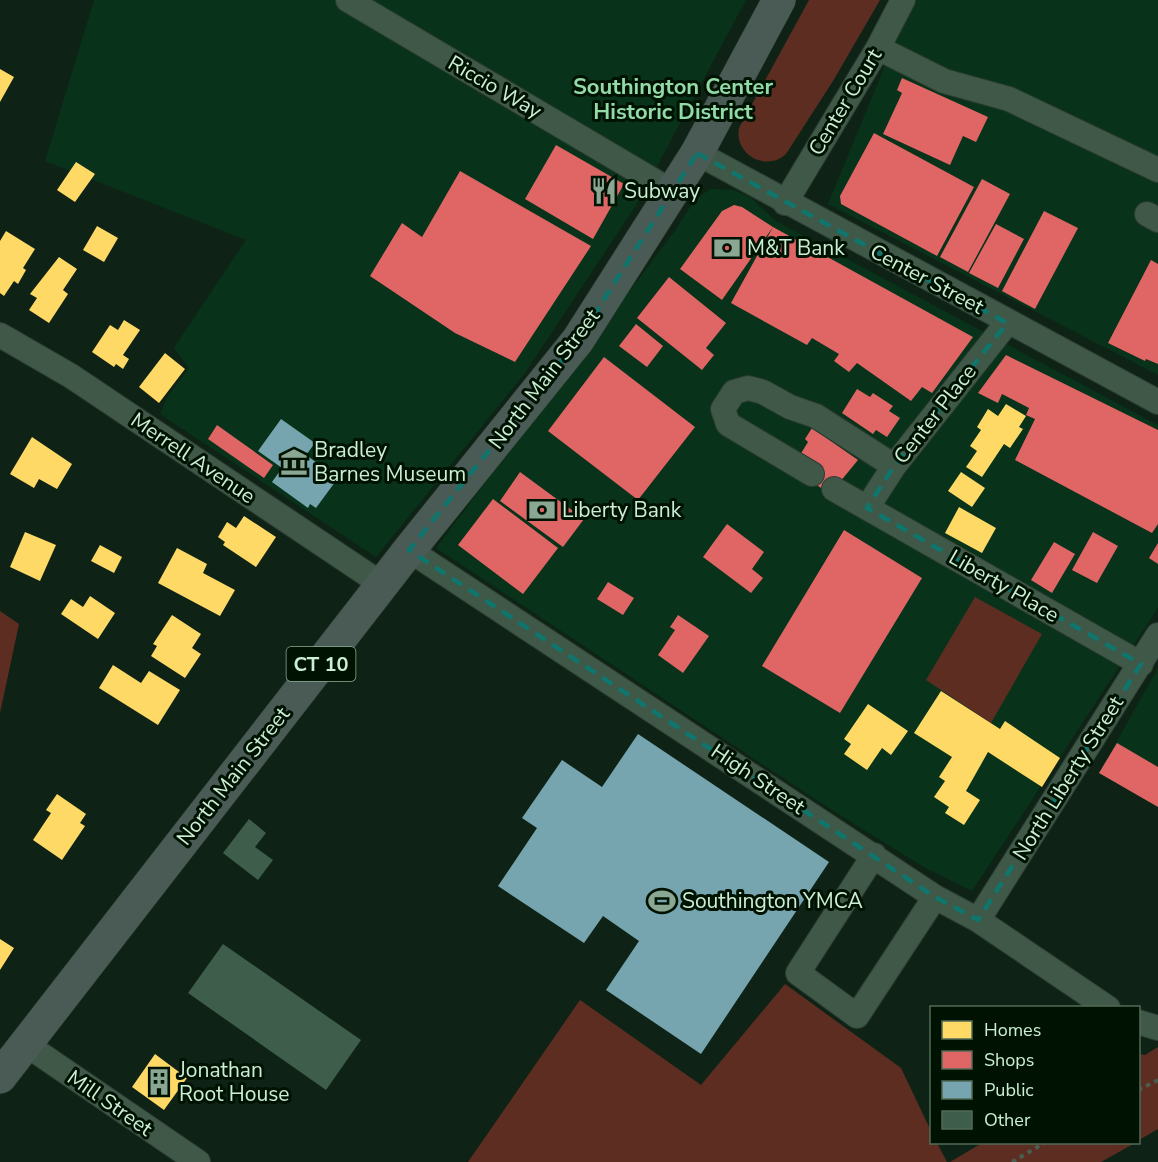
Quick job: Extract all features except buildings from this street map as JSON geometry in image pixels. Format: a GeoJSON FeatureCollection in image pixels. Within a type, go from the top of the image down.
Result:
{"type":"FeatureCollection","features":[{"type":"Feature","properties":{"kind":"highway","name":"CT 10"},"geometry":{"type":"LineString","coordinates":[[697,153],[779,0]]}},
{"type":"Feature","properties":{"kind":"highway","name":"North Main Street"},"geometry":{"type":"LineString","coordinates":[[0,1077],[24,1043],[409,550],[578,340],[697,153]]}},
{"type":"Feature","properties":{"kind":"street","name":"Riccio Way"},"geometry":{"type":"LineString","coordinates":[[348,0],[673,192]]}},
{"type":"Feature","properties":{"kind":"street","name":"Center Court"},"geometry":{"type":"LineString","coordinates":[[785,203],[878,48],[903,0]]}},
{"type":"Feature","properties":{"kind":"street"},"geometry":{"type":"LineString","coordinates":[[878,48],[944,81],[1009,99],[1158,170]]}},
{"type":"Feature","properties":{"kind":"street","name":"Center Street"},"geometry":{"type":"LineString","coordinates":[[697,153],[785,203],[1158,402]]}},
{"type":"Feature","properties":{"kind":"street","name":"Center Place"},"geometry":{"type":"LineString","coordinates":[[867,508],[894,466],[1007,322]]}},
{"type":"Feature","properties":{"kind":"street","name":"Merrell Avenue"},"geometry":{"type":"LineString","coordinates":[[0,335],[71,376],[383,585]]}},
{"type":"Feature","properties":{"kind":"street"},"geometry":{"type":"LineString","coordinates":[[812,474],[728,424],[723,409],[726,399],[734,392],[748,388],[763,392],[790,407],[816,417],[894,466]]}},
{"type":"Feature","properties":{"kind":"street","name":"Liberty Place"},"geometry":{"type":"LineString","coordinates":[[834,489],[1141,664]]}},
{"type":"Feature","properties":{"kind":"street","name":"High Street"},"geometry":{"type":"LineString","coordinates":[[409,550],[935,897],[978,920],[1105,1006]]}},
{"type":"Feature","properties":{"kind":"street","name":"North Liberty Street"},"geometry":{"type":"LineString","coordinates":[[978,920],[1158,635]]}},
{"type":"Feature","properties":{"kind":"street"},"geometry":{"type":"LineString","coordinates":[[874,855],[798,973],[857,1016],[935,897]]}},
{"type":"Feature","properties":{"kind":"street"},"geometry":{"type":"LineString","coordinates":[[1140,1023],[1158,1028]]}},
{"type":"Feature","properties":{"kind":"street","name":"Mill Street"},"geometry":{"type":"LineString","coordinates":[[24,1043],[198,1162]]}},
{"type":"Feature","properties":{"kind":"path"},"geometry":{"type":"LineString","coordinates":[[1140,1089],[1158,1080]]}},
{"type":"Feature","properties":{"kind":"path"},"geometry":{"type":"LineString","coordinates":[[1012,1162],[1044,1144]]}},
{"type":"Feature","properties":{"kind":"highlighted area"},"geometry":{"type":"Polygon","coordinates":[[[697,153],[1007,323],[894,466],[867,508],[1141,664],[978,920],[935,897],[409,550],[578,340],[697,153]]]}},
{"type":"Feature","properties":{"kind":"shaded area"},"geometry":{"type":"Polygon","coordinates":[[[94,0],[746,0],[638,202],[525,373],[376,557],[160,414],[168,396],[189,368],[174,348],[246,240],[45,161],[94,0]]]}},
{"type":"Feature","properties":{"kind":"shaded area"},"geometry":{"type":"Polygon","coordinates":[[[809,0],[880,0],[833,81],[786,154],[778,159],[761,161],[747,153],[742,146],[739,128],[809,0]]]}},
{"type":"Feature","properties":{"kind":"shaded area"},"geometry":{"type":"Polygon","coordinates":[[[912,0],[1158,0],[1158,375],[828,204],[912,0]]]}},
{"type":"Feature","properties":{"kind":"shaded area"},"geometry":{"type":"Polygon","coordinates":[[[711,189],[733,190],[749,196],[776,221],[1158,425],[1158,608],[972,891],[927,869],[830,809],[436,548],[674,232],[695,199],[711,189]]]}},
{"type":"Feature","properties":{"kind":"shaded area"},"geometry":{"type":"Polygon","coordinates":[[[975,597],[1042,634],[991,723],[926,680],[975,597]]]}},
{"type":"Feature","properties":{"kind":"shaded area"},"geometry":{"type":"Polygon","coordinates":[[[0,611],[19,624],[0,713],[0,611]]]}},
{"type":"Feature","properties":{"kind":"shaded area"},"geometry":{"type":"Polygon","coordinates":[[[1158,668],[1158,807],[1099,773],[1158,668]]]}},
{"type":"Feature","properties":{"kind":"shaded area"},"geometry":{"type":"Polygon","coordinates":[[[785,984],[901,1068],[930,1129],[930,1144],[938,1144],[947,1162],[468,1162],[580,1000],[701,1085],[785,984]]]}},
{"type":"Feature","properties":{"kind":"shaded area"},"geometry":{"type":"Polygon","coordinates":[[[1158,1047],[1158,1129],[1140,1139],[1140,1054],[1145,1055],[1158,1047]]]}},
{"type":"Feature","properties":{"kind":"shaded area"},"geometry":{"type":"Polygon","coordinates":[[[980,1144],[1133,1144],[1101,1162],[950,1162],[980,1144]]]}},
{"type":"Feature","properties":{"kind":"place","name":"Subway"},"geometry":{"type":"Point","coordinates":[604,191]}},
{"type":"Feature","properties":{"kind":"place","name":"M&T Bank"},"geometry":{"type":"Point","coordinates":[727,248]}},
{"type":"Feature","properties":{"kind":"place","name":"Bradley Barnes Museum"},"geometry":{"type":"Point","coordinates":[294,462]}},
{"type":"Feature","properties":{"kind":"place","name":"Liberty Bank"},"geometry":{"type":"Point","coordinates":[542,510]}},
{"type":"Feature","properties":{"kind":"place","name":"Southington YMCA"},"geometry":{"type":"Point","coordinates":[662,901]}},
{"type":"Feature","properties":{"kind":"place","name":"Jonathan Root House"},"geometry":{"type":"Point","coordinates":[159,1082]}},
{"type":"Feature","properties":{"kind":"district","name":"Southington Center Historic District"},"geometry":{"type":"Point","coordinates":[673,100]}}]}
